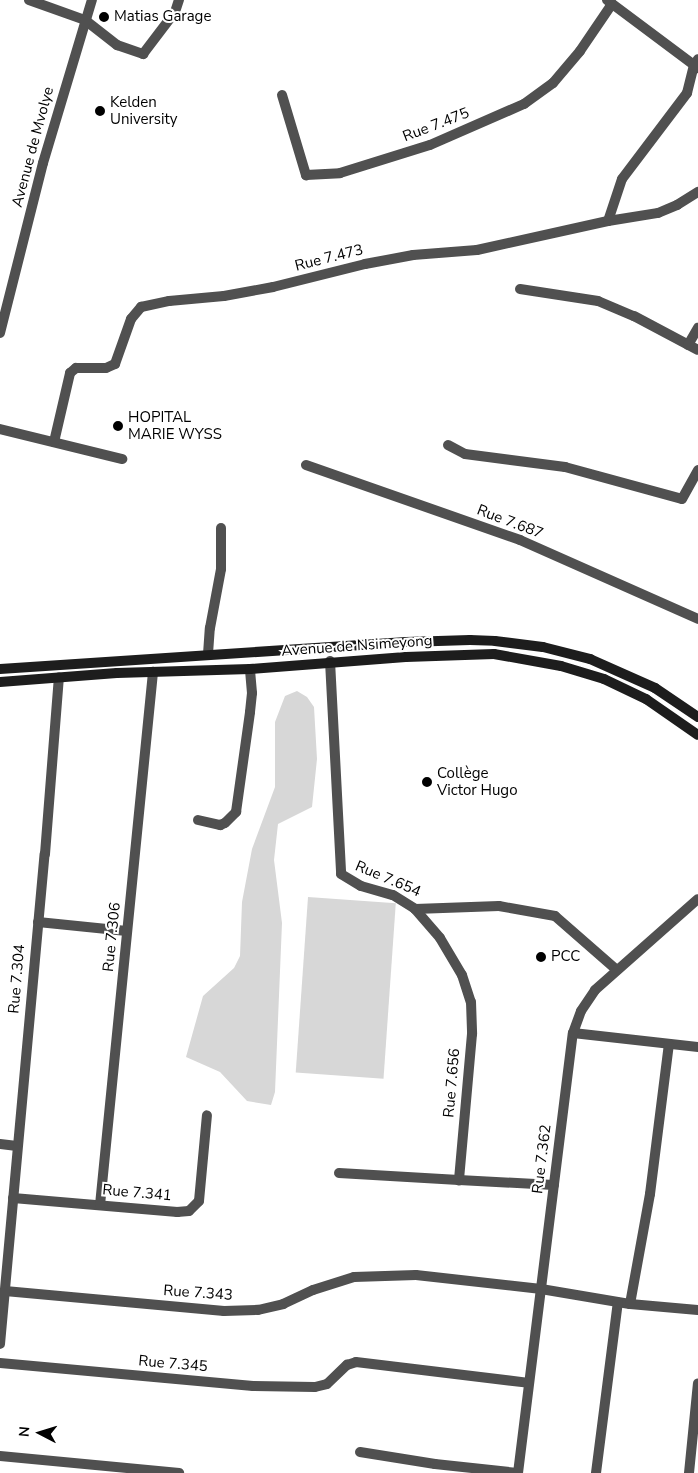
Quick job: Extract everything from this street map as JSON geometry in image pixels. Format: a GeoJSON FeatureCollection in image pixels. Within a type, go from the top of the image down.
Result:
{"type":"FeatureCollection","features":[{"type":"Feature","properties":{"kind":"main road","name":"Avenue de Nsimeyong"},"geometry":{"type":"LineString","coordinates":[[0,669],[444,640],[517,643],[566,652],[612,668],[678,701],[698,717]]}},
{"type":"Feature","properties":{"kind":"main road","name":"Avenue de Nsimeyong"},"geometry":{"type":"LineString","coordinates":[[0,682],[153,672],[250,669],[330,661],[471,654],[510,656],[584,672],[625,688],[672,715],[698,735]]}},
{"type":"Feature","properties":{"kind":"street"},"geometry":{"type":"LineString","coordinates":[[30,0],[85,20],[117,45],[142,54],[175,12],[180,0]]}},
{"type":"Feature","properties":{"kind":"street","name":"Avenue de Mvolye"},"geometry":{"type":"LineString","coordinates":[[0,333],[43,163],[92,0]]}},
{"type":"Feature","properties":{"kind":"street"},"geometry":{"type":"LineString","coordinates":[[608,221],[622,179],[687,93],[697,64],[609,2]]}},
{"type":"Feature","properties":{"kind":"street","name":"Rue 7.475"},"geometry":{"type":"LineString","coordinates":[[282,95],[293,137],[306,175],[340,173],[430,145],[524,104],[553,83],[580,51],[609,2]]}},
{"type":"Feature","properties":{"kind":"street","name":"Rue 7.473"},"geometry":{"type":"LineString","coordinates":[[54,442],[70,374],[76,368],[106,368],[114,364],[131,319],[141,307],[168,301],[224,296],[273,287],[365,264],[413,255],[477,250],[608,221],[658,213],[698,192]]}},
{"type":"Feature","properties":{"kind":"street"},"geometry":{"type":"LineString","coordinates":[[520,289],[598,301],[634,316],[698,350]]}},
{"type":"Feature","properties":{"kind":"street"},"geometry":{"type":"LineString","coordinates":[[688,344],[698,328]]}},
{"type":"Feature","properties":{"kind":"street"},"geometry":{"type":"LineString","coordinates":[[0,429],[122,459]]}},
{"type":"Feature","properties":{"kind":"street"},"geometry":{"type":"LineString","coordinates":[[448,445],[466,454],[565,467],[682,498],[698,470]]}},
{"type":"Feature","properties":{"kind":"street","name":"Rue 7.687"},"geometry":{"type":"LineString","coordinates":[[306,466],[520,540],[698,619]]}},
{"type":"Feature","properties":{"kind":"street"},"geometry":{"type":"LineString","coordinates":[[208,654],[210,628],[221,570],[221,528]]}},
{"type":"Feature","properties":{"kind":"street","name":"Rue 7.654"},"geometry":{"type":"LineString","coordinates":[[330,661],[340,874],[361,886],[393,895],[415,909],[499,906],[555,916],[617,970]]}},
{"type":"Feature","properties":{"kind":"street"},"geometry":{"type":"LineString","coordinates":[[198,820],[220,825],[225,823],[236,812],[252,693],[250,669]]}},
{"type":"Feature","properties":{"kind":"street","name":"Rue 7.306"},"geometry":{"type":"LineString","coordinates":[[100,1206],[153,672]]}},
{"type":"Feature","properties":{"kind":"street","name":"Rue 7.304"},"geometry":{"type":"LineString","coordinates":[[0,1344],[45,854],[59,678]]}},
{"type":"Feature","properties":{"kind":"street","name":"Rue 7.362"},"geometry":{"type":"LineString","coordinates":[[518,1473],[573,1033],[587,1000],[595,990],[698,899]]}},
{"type":"Feature","properties":{"kind":"street","name":"Rue 7.656"},"geometry":{"type":"LineString","coordinates":[[415,909],[440,938],[462,975],[471,1002],[472,1034],[458,1180]]}},
{"type":"Feature","properties":{"kind":"street"},"geometry":{"type":"LineString","coordinates":[[38,922],[127,931]]}},
{"type":"Feature","properties":{"kind":"street"},"geometry":{"type":"LineString","coordinates":[[573,1033],[698,1047]]}},
{"type":"Feature","properties":{"kind":"street"},"geometry":{"type":"LineString","coordinates":[[630,1304],[650,1194],[669,1044]]}},
{"type":"Feature","properties":{"kind":"street","name":"Rue 7.341"},"geometry":{"type":"LineString","coordinates":[[13,1198],[177,1212],[189,1210],[199,1201],[207,1115]]}},
{"type":"Feature","properties":{"kind":"street"},"geometry":{"type":"LineString","coordinates":[[0,1144],[17,1146]]}},
{"type":"Feature","properties":{"kind":"street"},"geometry":{"type":"LineString","coordinates":[[339,1173],[554,1185]]}},
{"type":"Feature","properties":{"kind":"street","name":"Rue 7.343"},"geometry":{"type":"LineString","coordinates":[[5,1291],[224,1311],[258,1310],[283,1304],[312,1290],[354,1278],[416,1275],[541,1289],[630,1304],[698,1310]]}},
{"type":"Feature","properties":{"kind":"street"},"geometry":{"type":"LineString","coordinates":[[596,1473],[618,1302]]}},
{"type":"Feature","properties":{"kind":"street","name":"Rue 7.345"},"geometry":{"type":"LineString","coordinates":[[0,1363],[252,1386],[315,1387],[327,1384],[347,1365],[356,1362],[529,1383]]}},
{"type":"Feature","properties":{"kind":"street"},"geometry":{"type":"LineString","coordinates":[[689,1473],[698,1383]]}},
{"type":"Feature","properties":{"kind":"street"},"geometry":{"type":"LineString","coordinates":[[360,1452],[435,1464],[518,1473]]}},
{"type":"Feature","properties":{"kind":"street"},"geometry":{"type":"LineString","coordinates":[[0,1456],[179,1473]]}},
{"type":"Feature","properties":{"kind":"shaded area"},"geometry":{"type":"Polygon","coordinates":[[[297,691],[307,697],[314,707],[317,759],[312,807],[278,824],[274,860],[282,923],[275,1092],[271,1105],[247,1101],[220,1072],[186,1057],[203,996],[234,968],[240,956],[242,902],[252,849],[275,787],[275,722],[285,696],[297,691]]]}},
{"type":"Feature","properties":{"kind":"shaded area"},"geometry":{"type":"Polygon","coordinates":[[[308,897],[396,903],[384,1079],[296,1073],[308,897]]]}},
{"type":"Feature","properties":{"kind":"place","name":"Matias Garage"},"geometry":{"type":"Point","coordinates":[104,17]}},
{"type":"Feature","properties":{"kind":"place","name":"Kelden University"},"geometry":{"type":"Point","coordinates":[100,111]}},
{"type":"Feature","properties":{"kind":"place","name":"HOPITAL MARIE WYSS"},"geometry":{"type":"Point","coordinates":[118,426]}},
{"type":"Feature","properties":{"kind":"place","name":"Collège Victor Hugo"},"geometry":{"type":"Point","coordinates":[427,782]}},
{"type":"Feature","properties":{"kind":"place","name":"PCC"},"geometry":{"type":"Point","coordinates":[541,957]}}]}
